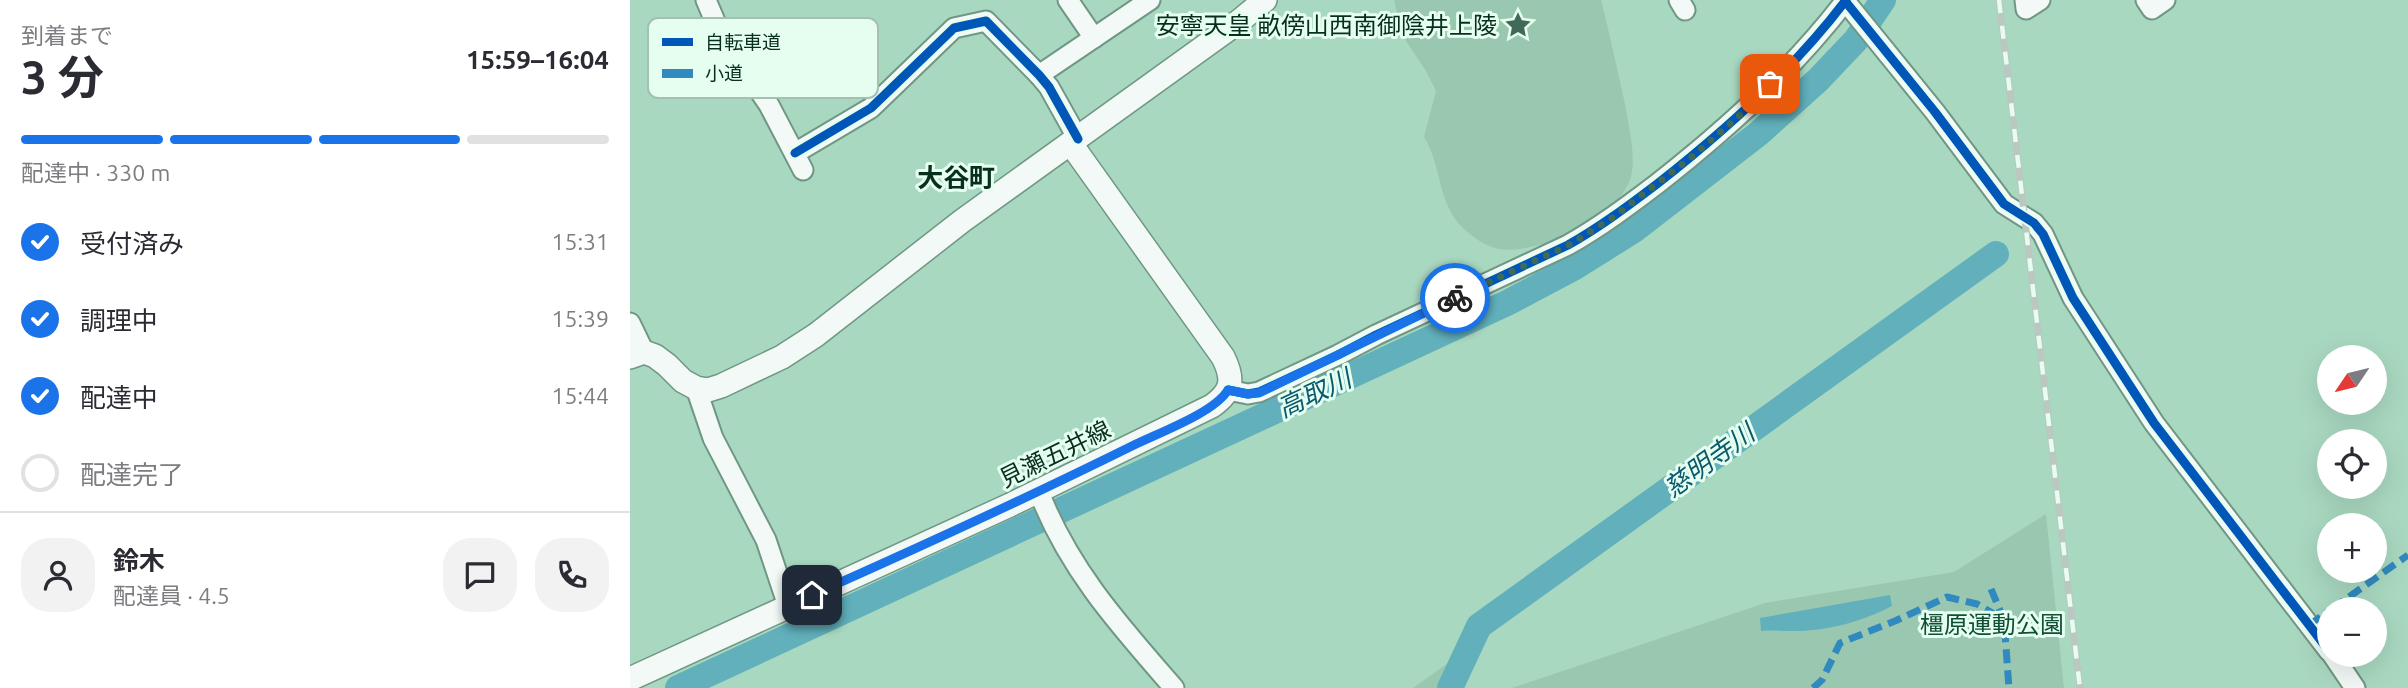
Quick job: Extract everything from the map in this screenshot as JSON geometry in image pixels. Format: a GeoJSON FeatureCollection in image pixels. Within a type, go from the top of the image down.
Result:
{"type":"FeatureCollection","features":[{"type":"Feature","properties":{"kind":"main road"},"geometry":{"type":"LineString","coordinates":[[637,355],[655,356],[683,381],[696,388],[708,390],[798,348],[961,221],[1074,142],[1265,0]]}},
{"type":"Feature","properties":{"kind":"main road"},"geometry":{"type":"LineString","coordinates":[[1074,142],[1223,357],[1231,378],[1228,390]]}},
{"type":"Feature","properties":{"kind":"main road","name":"見瀬五井線"},"geometry":{"type":"LineString","coordinates":[[630,679],[788,606],[1040,496],[1212,406],[1223,399],[1228,390]]}},
{"type":"Feature","properties":{"kind":"street"},"geometry":{"type":"LineString","coordinates":[[706,0],[714,18]]}},
{"type":"Feature","properties":{"kind":"street"},"geometry":{"type":"LineString","coordinates":[[1068,0],[1094,38]]}},
{"type":"Feature","properties":{"kind":"street"},"geometry":{"type":"LineString","coordinates":[[1039,75],[1150,0]]}},
{"type":"Feature","properties":{"kind":"street"},"geometry":{"type":"LineString","coordinates":[[2025,0],[2026,9],[2040,0]]}},
{"type":"Feature","properties":{"kind":"street"},"geometry":{"type":"LineString","coordinates":[[2146,0],[2152,9],[2165,0]]}},
{"type":"Feature","properties":{"kind":"street"},"geometry":{"type":"LineString","coordinates":[[1228,390],[1259,393],[1592,232],[1693,156],[1738,117],[1847,3],[2004,204],[2034,223],[2043,233],[2073,298],[2154,423],[2317,636]]}},
{"type":"Feature","properties":{"kind":"street"},"geometry":{"type":"LineString","coordinates":[[764,98],[799,161],[871,108],[954,28],[986,21],[1049,88],[1074,142]]}},
{"type":"Feature","properties":{"kind":"street"},"geometry":{"type":"LineString","coordinates":[[630,323],[637,355]]}},
{"type":"Feature","properties":{"kind":"street"},"geometry":{"type":"LineString","coordinates":[[696,388],[713,438],[766,540],[788,606]]}},
{"type":"Feature","properties":{"kind":"street"},"geometry":{"type":"LineString","coordinates":[[1040,496],[1060,538],[1095,595],[1174,688]]}},
{"type":"Feature","properties":{"kind":"street"},"geometry":{"type":"LineString","coordinates":[[2340,667],[2355,688]]}},
{"type":"Feature","properties":{"kind":"green space"},"geometry":{"type":"Polygon","coordinates":[[[1394,0],[1601,0],[1626,109],[1632,148],[1632,172],[1621,196],[1585,226],[1546,243],[1512,250],[1493,247],[1473,237],[1448,207],[1430,148],[1424,137],[1436,91],[1402,35],[1394,0]]]}},
{"type":"Feature","properties":{"kind":"green space","name":"橿原運動公園"},"geometry":{"type":"Polygon","coordinates":[[[2046,514],[2064,688],[1512,688],[1765,603],[1954,572],[2046,514]]]}},
{"type":"Feature","properties":{"kind":"green space"},"geometry":{"type":"Polygon","coordinates":[[[1462,653],[1444,688],[1413,688],[1462,653]]]}},
{"type":"Feature","properties":{"kind":"water"},"geometry":{"type":"Polygon","coordinates":[[[1890,595],[1892,606],[1845,624],[1807,631],[1761,631],[1760,618],[1890,595]]]}},
{"type":"Feature","properties":{"kind":"waterway","name":"高取川"},"geometry":{"type":"LineString","coordinates":[[678,688],[1507,303],[1575,267],[1634,230],[1758,134],[1818,80],[1856,40],[1883,0]]}},
{"type":"Feature","properties":{"kind":"waterway","name":"慈明寺川"},"geometry":{"type":"LineString","coordinates":[[1450,688],[1479,626],[1996,254]]}},
{"type":"Feature","properties":{"kind":"railway"},"geometry":{"type":"LineString","coordinates":[[1999,0],[2080,688]]}},
{"type":"Feature","properties":{"kind":"marked path"},"geometry":{"type":"LineString","coordinates":[[2349,597],[2408,555]]}},
{"type":"Feature","properties":{"kind":"marked path"},"geometry":{"type":"LineString","coordinates":[[1991,589],[2004,620],[2009,688]]}},
{"type":"Feature","properties":{"kind":"marked path"},"geometry":{"type":"LineString","coordinates":[[1813,688],[1822,680],[1840,643],[1947,597],[1977,604],[2004,620]]}},
{"type":"Feature","properties":{"kind":"marked path"},"geometry":{"type":"LineString","coordinates":[[2309,625],[2317,619]]}},
{"type":"Feature","properties":{"kind":"cycle path"},"geometry":{"type":"LineString","coordinates":[[1228,390],[1248,394],[1259,392],[1568,245],[1591,231],[1657,184],[1733,121],[1804,51],[1846,0]]}},
{"type":"Feature","properties":{"kind":"cycle path"},"geometry":{"type":"LineString","coordinates":[[1845,1],[1935,112],[2004,204],[2034,223],[2043,234],[2073,298],[2154,423],[2317,635]]}},
{"type":"Feature","properties":{"kind":"cycle path"},"geometry":{"type":"LineString","coordinates":[[795,153],[871,108],[954,28],[986,21],[1049,87],[1078,139]]}},
{"type":"Feature","properties":{"kind":"way so far"},"geometry":{"type":"LineString","coordinates":[[1455,298],[1592,232],[1693,156],[1738,117],[1770,84]]}},
{"type":"Feature","properties":{"kind":"place","name":"安寧天皇 畝傍山西南御陰井上陵"},"geometry":{"type":"Point","coordinates":[1518,25]}},
{"type":"Feature","properties":{"kind":"district","name":"大谷町"},"geometry":{"type":"Point","coordinates":[956,177]}},
{"type":"Feature","properties":{"kind":"route"},"geometry":{"type":"LineString","coordinates":[[812,595],[1034,494],[1163,431],[1212,406],[1223,399],[1228,390],[1259,393],[1455,298]]}}]}
